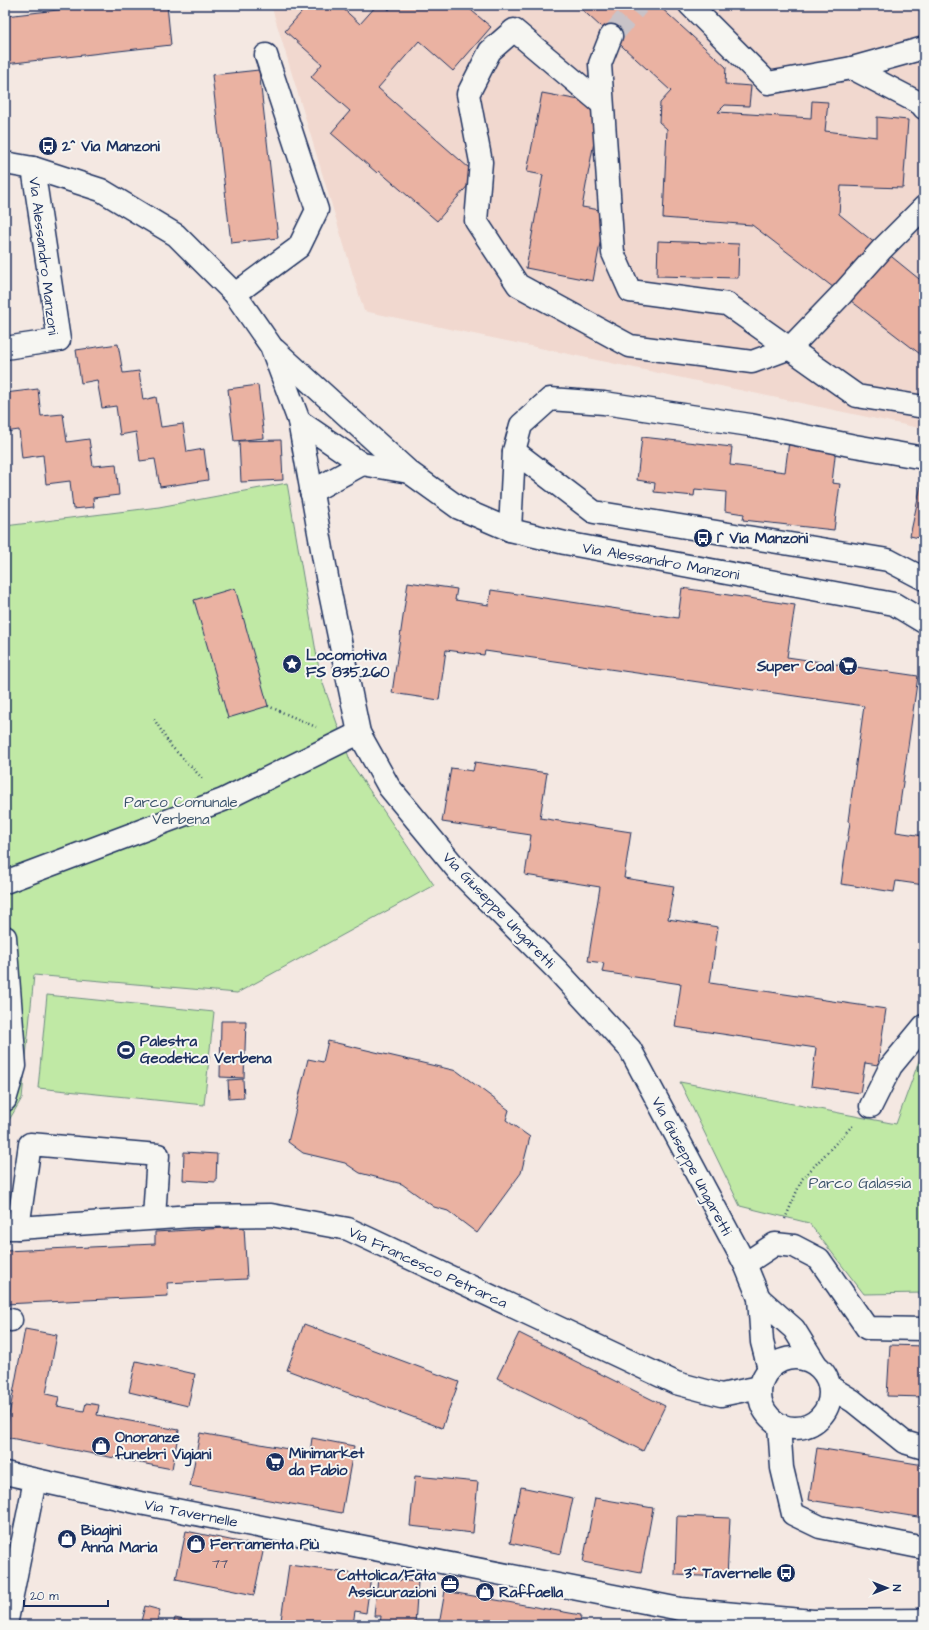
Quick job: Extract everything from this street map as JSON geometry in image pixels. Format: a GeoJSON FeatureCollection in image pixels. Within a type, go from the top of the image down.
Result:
{"type":"FeatureCollection","features":[{"type":"Feature","properties":{"kind":"street"},"geometry":{"type":"LineString","coordinates":[[690,5],[768,83],[852,68],[924,46]]}},
{"type":"Feature","properties":{"kind":"street"},"geometry":{"type":"LineString","coordinates":[[602,104],[514,30],[490,51],[468,94],[481,162],[476,221],[518,285],[630,346],[752,362],[790,348],[842,294],[882,249],[924,207]]}},
{"type":"Feature","properties":{"kind":"street"},"geometry":{"type":"LineString","coordinates":[[611,36],[600,64],[613,253],[630,291],[727,304],[856,396],[924,407]]}},
{"type":"Feature","properties":{"kind":"street"},"geometry":{"type":"LineString","coordinates":[[236,294],[299,247],[317,210],[266,55]]}},
{"type":"Feature","properties":{"kind":"street"},"geometry":{"type":"LineString","coordinates":[[852,68],[921,104],[924,108]]}},
{"type":"Feature","properties":{"kind":"street","name":"Via Alessandro Manzoni"},"geometry":{"type":"LineString","coordinates":[[5,163],[33,168],[101,190],[176,235],[236,294],[271,346],[349,419],[409,472],[459,508],[510,530],[565,543],[894,604],[924,622]]}},
{"type":"Feature","properties":{"kind":"street","name":"Via Alessandro Manzoni"},"geometry":{"type":"LineString","coordinates":[[5,348],[59,340],[33,168]]}},
{"type":"Feature","properties":{"kind":"street","name":"Via Alessandro Manzoni"},"geometry":{"type":"LineString","coordinates":[[271,346],[299,421],[362,464],[409,472]]}},
{"type":"Feature","properties":{"kind":"street"},"geometry":{"type":"LineString","coordinates":[[510,530],[514,450],[520,425],[550,399],[604,403],[742,424],[924,458]]}},
{"type":"Feature","properties":{"kind":"street"},"geometry":{"type":"LineString","coordinates":[[299,421],[349,419]]}},
{"type":"Feature","properties":{"kind":"street","name":"Via Giuseppe Ungaretti"},"geometry":{"type":"LineString","coordinates":[[299,421],[329,588],[359,733],[389,787],[460,873],[558,971],[630,1048],[745,1264],[759,1298],[764,1378]]}},
{"type":"Feature","properties":{"kind":"street"},"geometry":{"type":"LineString","coordinates":[[514,450],[594,512],[888,560],[924,578]]}},
{"type":"Feature","properties":{"kind":"street"},"geometry":{"type":"LineString","coordinates":[[311,492],[362,464]]}},
{"type":"Feature","properties":{"kind":"street"},"geometry":{"type":"LineString","coordinates":[[5,882],[223,800],[359,733]]}},
{"type":"Feature","properties":{"kind":"street"},"geometry":{"type":"LineString","coordinates":[[5,937],[15,1066],[5,1100]]}},
{"type":"Feature","properties":{"kind":"street"},"geometry":{"type":"LineString","coordinates":[[871,1106],[891,1066],[924,1026]]}},
{"type":"Feature","properties":{"kind":"street"},"geometry":{"type":"LineString","coordinates":[[11,1228],[30,1144],[158,1155],[154,1218]]}},
{"type":"Feature","properties":{"kind":"street","name":"Via Francesco Petrarca"},"geometry":{"type":"LineString","coordinates":[[11,1228],[192,1216],[271,1215],[348,1229],[676,1383],[721,1395],[764,1378],[783,1359],[793,1357],[804,1358],[815,1363]]}},
{"type":"Feature","properties":{"kind":"street"},"geometry":{"type":"LineString","coordinates":[[745,1264],[775,1244],[794,1246],[819,1259],[867,1328],[924,1329]]}},
{"type":"Feature","properties":{"kind":"street","name":"Via Giuseppe Ungaretti"},"geometry":{"type":"LineString","coordinates":[[759,1298],[794,1329],[815,1363]]}},
{"type":"Feature","properties":{"kind":"street"},"geometry":{"type":"LineString","coordinates":[[764,1378],[760,1401],[771,1420],[786,1427],[809,1426],[819,1419],[828,1407],[830,1398],[830,1387],[827,1377],[821,1368],[815,1363]]}},
{"type":"Feature","properties":{"kind":"street"},"geometry":{"type":"LineString","coordinates":[[830,1387],[853,1401],[914,1445]]}},
{"type":"Feature","properties":{"kind":"street"},"geometry":{"type":"LineString","coordinates":[[833,1409],[914,1445]]}},
{"type":"Feature","properties":{"kind":"street"},"geometry":{"type":"LineString","coordinates":[[779,1425],[782,1468],[793,1514],[820,1527],[924,1548]]}},
{"type":"Feature","properties":{"kind":"street","name":"Via Tavernelle"},"geometry":{"type":"LineString","coordinates":[[5,1473],[156,1506],[680,1609],[813,1621],[922,1622]]}},
{"type":"Feature","properties":{"kind":"street"},"geometry":{"type":"LineString","coordinates":[[6,1625],[35,1480]]}},
{"type":"Feature","properties":{"kind":"path"},"geometry":{"type":"LineString","coordinates":[[268,706],[314,724],[336,744]]}},
{"type":"Feature","properties":{"kind":"path"},"geometry":{"type":"LineString","coordinates":[[154,719],[170,745],[223,800]]}},
{"type":"Feature","properties":{"kind":"path"},"geometry":{"type":"LineString","coordinates":[[775,1244],[802,1180],[871,1106]]}},
{"type":"Feature","properties":{"kind":"shaded area"},"geometry":{"type":"Polygon","coordinates":[[[271,5],[924,5],[924,429],[364,311],[271,5]]]}},
{"type":"Feature","properties":{"kind":"green space","name":"Parco Comunale Verbena"},"geometry":{"type":"Polygon","coordinates":[[[287,483],[320,675],[351,763],[434,885],[237,993],[34,975],[22,1098],[5,1127],[5,526],[159,507],[287,483]]]}},
{"type":"Feature","properties":{"kind":"green space","name":"Palestra Geodetica Verbena"},"geometry":{"type":"Polygon","coordinates":[[[47,995],[214,1012],[204,1105],[38,1088],[47,995]]]}},
{"type":"Feature","properties":{"kind":"green space","name":"Parco Galassia"},"geometry":{"type":"Polygon","coordinates":[[[924,1047],[924,1293],[864,1294],[809,1223],[740,1206],[680,1082],[896,1124],[924,1047]]]}},
{"type":"Feature","properties":{"kind":"building"},"geometry":{"type":"Polygon","coordinates":[[[102,5],[167,5],[171,45],[5,64],[5,16],[102,5]]]}},
{"type":"Feature","properties":{"kind":"building"},"geometry":{"type":"Polygon","coordinates":[[[308,5],[339,5],[360,24],[377,5],[384,5],[389,10],[393,5],[465,5],[491,27],[453,71],[419,41],[378,88],[477,175],[437,221],[379,171],[377,173],[331,133],[350,111],[311,77],[322,64],[285,31],[308,5]]]}},
{"type":"Feature","properties":{"kind":"building"},"geometry":{"type":"Polygon","coordinates":[[[577,5],[658,5],[726,67],[725,84],[751,86],[749,106],[725,105],[718,112],[811,118],[812,101],[828,102],[825,131],[877,137],[877,117],[908,120],[903,188],[841,186],[839,214],[924,283],[924,357],[752,225],[663,218],[667,129],[659,122],[660,103],[671,91],[577,5]]]}},
{"type":"Feature","properties":{"kind":"building"},"geometry":{"type":"Polygon","coordinates":[[[259,70],[278,238],[231,243],[212,75],[259,70]]]}},
{"type":"Feature","properties":{"kind":"building"},"geometry":{"type":"Polygon","coordinates":[[[542,93],[601,104],[582,207],[606,211],[593,281],[526,268],[543,175],[527,172],[542,93]]]}},
{"type":"Feature","properties":{"kind":"building"},"geometry":{"type":"Polygon","coordinates":[[[658,241],[739,244],[738,278],[657,276],[658,241]]]}},
{"type":"Feature","properties":{"kind":"building"},"geometry":{"type":"Polygon","coordinates":[[[118,344],[123,373],[139,371],[143,400],[156,397],[161,427],[183,424],[187,452],[204,449],[208,480],[160,487],[155,459],[140,461],[136,432],[120,435],[116,406],[102,408],[97,380],[81,383],[76,350],[118,344]]]}},
{"type":"Feature","properties":{"kind":"building"},"geometry":{"type":"Polygon","coordinates":[[[258,385],[264,438],[234,441],[228,389],[258,385]]]}},
{"type":"Feature","properties":{"kind":"building"},"geometry":{"type":"Polygon","coordinates":[[[38,389],[41,416],[63,414],[67,442],[89,439],[93,466],[116,464],[119,495],[93,498],[94,507],[73,509],[70,481],[46,484],[43,455],[22,458],[19,430],[5,432],[5,393],[38,389]]]}},
{"type":"Feature","properties":{"kind":"building"},"geometry":{"type":"Polygon","coordinates":[[[642,437],[732,447],[730,465],[785,472],[789,441],[836,447],[832,483],[840,484],[834,530],[743,520],[744,514],[725,511],[726,492],[695,489],[694,496],[654,492],[655,483],[637,480],[642,437]]]}},
{"type":"Feature","properties":{"kind":"building"},"geometry":{"type":"Polygon","coordinates":[[[281,440],[283,480],[241,482],[239,441],[281,440]]]}},
{"type":"Feature","properties":{"kind":"building"},"geometry":{"type":"Polygon","coordinates":[[[921,485],[924,486],[924,539],[910,536],[921,485]]]}},
{"type":"Feature","properties":{"kind":"building"},"geometry":{"type":"Polygon","coordinates":[[[408,582],[457,589],[455,600],[489,605],[491,590],[678,618],[682,588],[795,605],[787,657],[918,676],[896,832],[924,836],[924,885],[896,881],[894,892],[841,884],[864,706],[485,651],[484,655],[446,650],[439,700],[392,693],[408,582]]]}},
{"type":"Feature","properties":{"kind":"building"},"geometry":{"type":"Polygon","coordinates":[[[235,588],[268,706],[228,718],[194,600],[235,588]]]}},
{"type":"Feature","properties":{"kind":"building"},"geometry":{"type":"Polygon","coordinates":[[[475,762],[547,773],[540,818],[631,832],[624,878],[674,886],[668,919],[718,927],[710,983],[886,1009],[878,1065],[865,1063],[860,1093],[811,1086],[816,1048],[675,1027],[681,984],[602,972],[604,963],[588,961],[600,887],[525,875],[531,835],[442,822],[451,768],[473,771],[475,762]]]}},
{"type":"Feature","properties":{"kind":"building"},"geometry":{"type":"Polygon","coordinates":[[[221,1021],[246,1021],[244,1078],[220,1077],[221,1021]]]}},
{"type":"Feature","properties":{"kind":"building"},"geometry":{"type":"Polygon","coordinates":[[[328,1041],[457,1071],[509,1110],[506,1120],[530,1137],[521,1173],[477,1233],[448,1211],[434,1207],[402,1184],[360,1173],[345,1163],[303,1153],[288,1142],[308,1059],[323,1062],[328,1041]]]}},
{"type":"Feature","properties":{"kind":"building"},"geometry":{"type":"Polygon","coordinates":[[[243,1079],[244,1098],[229,1099],[228,1080],[243,1079]]]}},
{"type":"Feature","properties":{"kind":"building"},"geometry":{"type":"Polygon","coordinates":[[[184,1152],[217,1154],[216,1182],[183,1180],[184,1152]]]}},
{"type":"Feature","properties":{"kind":"building"},"geometry":{"type":"Polygon","coordinates":[[[244,1227],[247,1279],[167,1283],[168,1296],[5,1304],[5,1251],[155,1244],[155,1232],[244,1227]]]}},
{"type":"Feature","properties":{"kind":"building"},"geometry":{"type":"Polygon","coordinates":[[[304,1324],[459,1382],[442,1428],[287,1370],[304,1324]]]}},
{"type":"Feature","properties":{"kind":"building"},"geometry":{"type":"Polygon","coordinates":[[[25,1329],[57,1335],[46,1394],[59,1397],[57,1406],[84,1411],[86,1403],[99,1405],[97,1415],[179,1430],[172,1469],[5,1437],[25,1329]]]}},
{"type":"Feature","properties":{"kind":"building"},"geometry":{"type":"Polygon","coordinates":[[[519,1333],[665,1406],[643,1451],[497,1378],[519,1333]]]}},
{"type":"Feature","properties":{"kind":"building"},"geometry":{"type":"Polygon","coordinates":[[[890,1345],[924,1346],[924,1397],[887,1396],[890,1345]]]}},
{"type":"Feature","properties":{"kind":"building"},"geometry":{"type":"Polygon","coordinates":[[[136,1361],[195,1374],[188,1406],[129,1392],[136,1361]]]}},
{"type":"Feature","properties":{"kind":"building"},"geometry":{"type":"Polygon","coordinates":[[[200,1433],[310,1453],[312,1438],[354,1446],[342,1513],[190,1486],[200,1433]]]}},
{"type":"Feature","properties":{"kind":"building"},"geometry":{"type":"Polygon","coordinates":[[[817,1448],[924,1465],[924,1518],[809,1500],[817,1448]]]}},
{"type":"Feature","properties":{"kind":"building"},"geometry":{"type":"Polygon","coordinates":[[[415,1476],[478,1482],[473,1533],[410,1526],[415,1476]]]}},
{"type":"Feature","properties":{"kind":"building"},"geometry":{"type":"Polygon","coordinates":[[[521,1487],[573,1498],[561,1554],[510,1543],[521,1487]]]}},
{"type":"Feature","properties":{"kind":"building"},"geometry":{"type":"Polygon","coordinates":[[[595,1498],[653,1508],[641,1573],[583,1562],[595,1498]]]}},
{"type":"Feature","properties":{"kind":"building"},"geometry":{"type":"Polygon","coordinates":[[[677,1516],[730,1518],[727,1577],[675,1575],[677,1516]]]}},
{"type":"Feature","properties":{"kind":"building"},"geometry":{"type":"Polygon","coordinates":[[[186,1531],[264,1547],[254,1595],[176,1579],[186,1531]]]}},
{"type":"Feature","properties":{"kind":"building"},"geometry":{"type":"Polygon","coordinates":[[[289,1565],[371,1576],[366,1613],[355,1611],[353,1625],[317,1625],[281,1620],[289,1565]]]}},
{"type":"Feature","properties":{"kind":"building"},"geometry":{"type":"Polygon","coordinates":[[[378,1578],[418,1582],[415,1625],[380,1625],[381,1616],[374,1616],[378,1578]]]}},
{"type":"Feature","properties":{"kind":"building"},"geometry":{"type":"Polygon","coordinates":[[[445,1591],[581,1615],[580,1625],[439,1625],[445,1591]]]}},
{"type":"Feature","properties":{"kind":"building"},"geometry":{"type":"Polygon","coordinates":[[[145,1606],[160,1610],[156,1625],[140,1625],[145,1606]]]}},
{"type":"Feature","properties":{"kind":"building"},"geometry":{"type":"Polygon","coordinates":[[[175,1618],[208,1625],[173,1625],[175,1618]]]}},
{"type":"Feature","properties":{"kind":"tunnel"},"geometry":{"type":"LineString","coordinates":[[611,36],[638,5]]}},
{"type":"Feature","properties":{"kind":"place","name":"2^ Via Manzoni"},"geometry":{"type":"Point","coordinates":[48,146]}},
{"type":"Feature","properties":{"kind":"place","name":"1^ Via Manzoni"},"geometry":{"type":"Point","coordinates":[703,538]}},
{"type":"Feature","properties":{"kind":"place","name":"Locomotiva FS 835.260"},"geometry":{"type":"Point","coordinates":[292,664]}},
{"type":"Feature","properties":{"kind":"place","name":"Super Coal"},"geometry":{"type":"Point","coordinates":[848,666]}},
{"type":"Feature","properties":{"kind":"place","name":"Palestra Geodetica Verbena"},"geometry":{"type":"Point","coordinates":[126,1050]}},
{"type":"Feature","properties":{"kind":"place","name":"Onoranze funebri Vigiani"},"geometry":{"type":"Point","coordinates":[101,1446]}},
{"type":"Feature","properties":{"kind":"place","name":"Minimarket da Fabio"},"geometry":{"type":"Point","coordinates":[275,1462]}},
{"type":"Feature","properties":{"kind":"place","name":"Biagini Anna Maria"},"geometry":{"type":"Point","coordinates":[67,1539]}},
{"type":"Feature","properties":{"kind":"place","name":"Ferramenta Più"},"geometry":{"type":"Point","coordinates":[196,1544]}},
{"type":"Feature","properties":{"kind":"place","name":"3^ Tavernelle"},"geometry":{"type":"Point","coordinates":[786,1573]}},
{"type":"Feature","properties":{"kind":"place","name":"Cattolica/Fata Assicurazioni"},"geometry":{"type":"Point","coordinates":[450,1584]}},
{"type":"Feature","properties":{"kind":"place","name":"Raffaella"},"geometry":{"type":"Point","coordinates":[485,1592]}}]}
